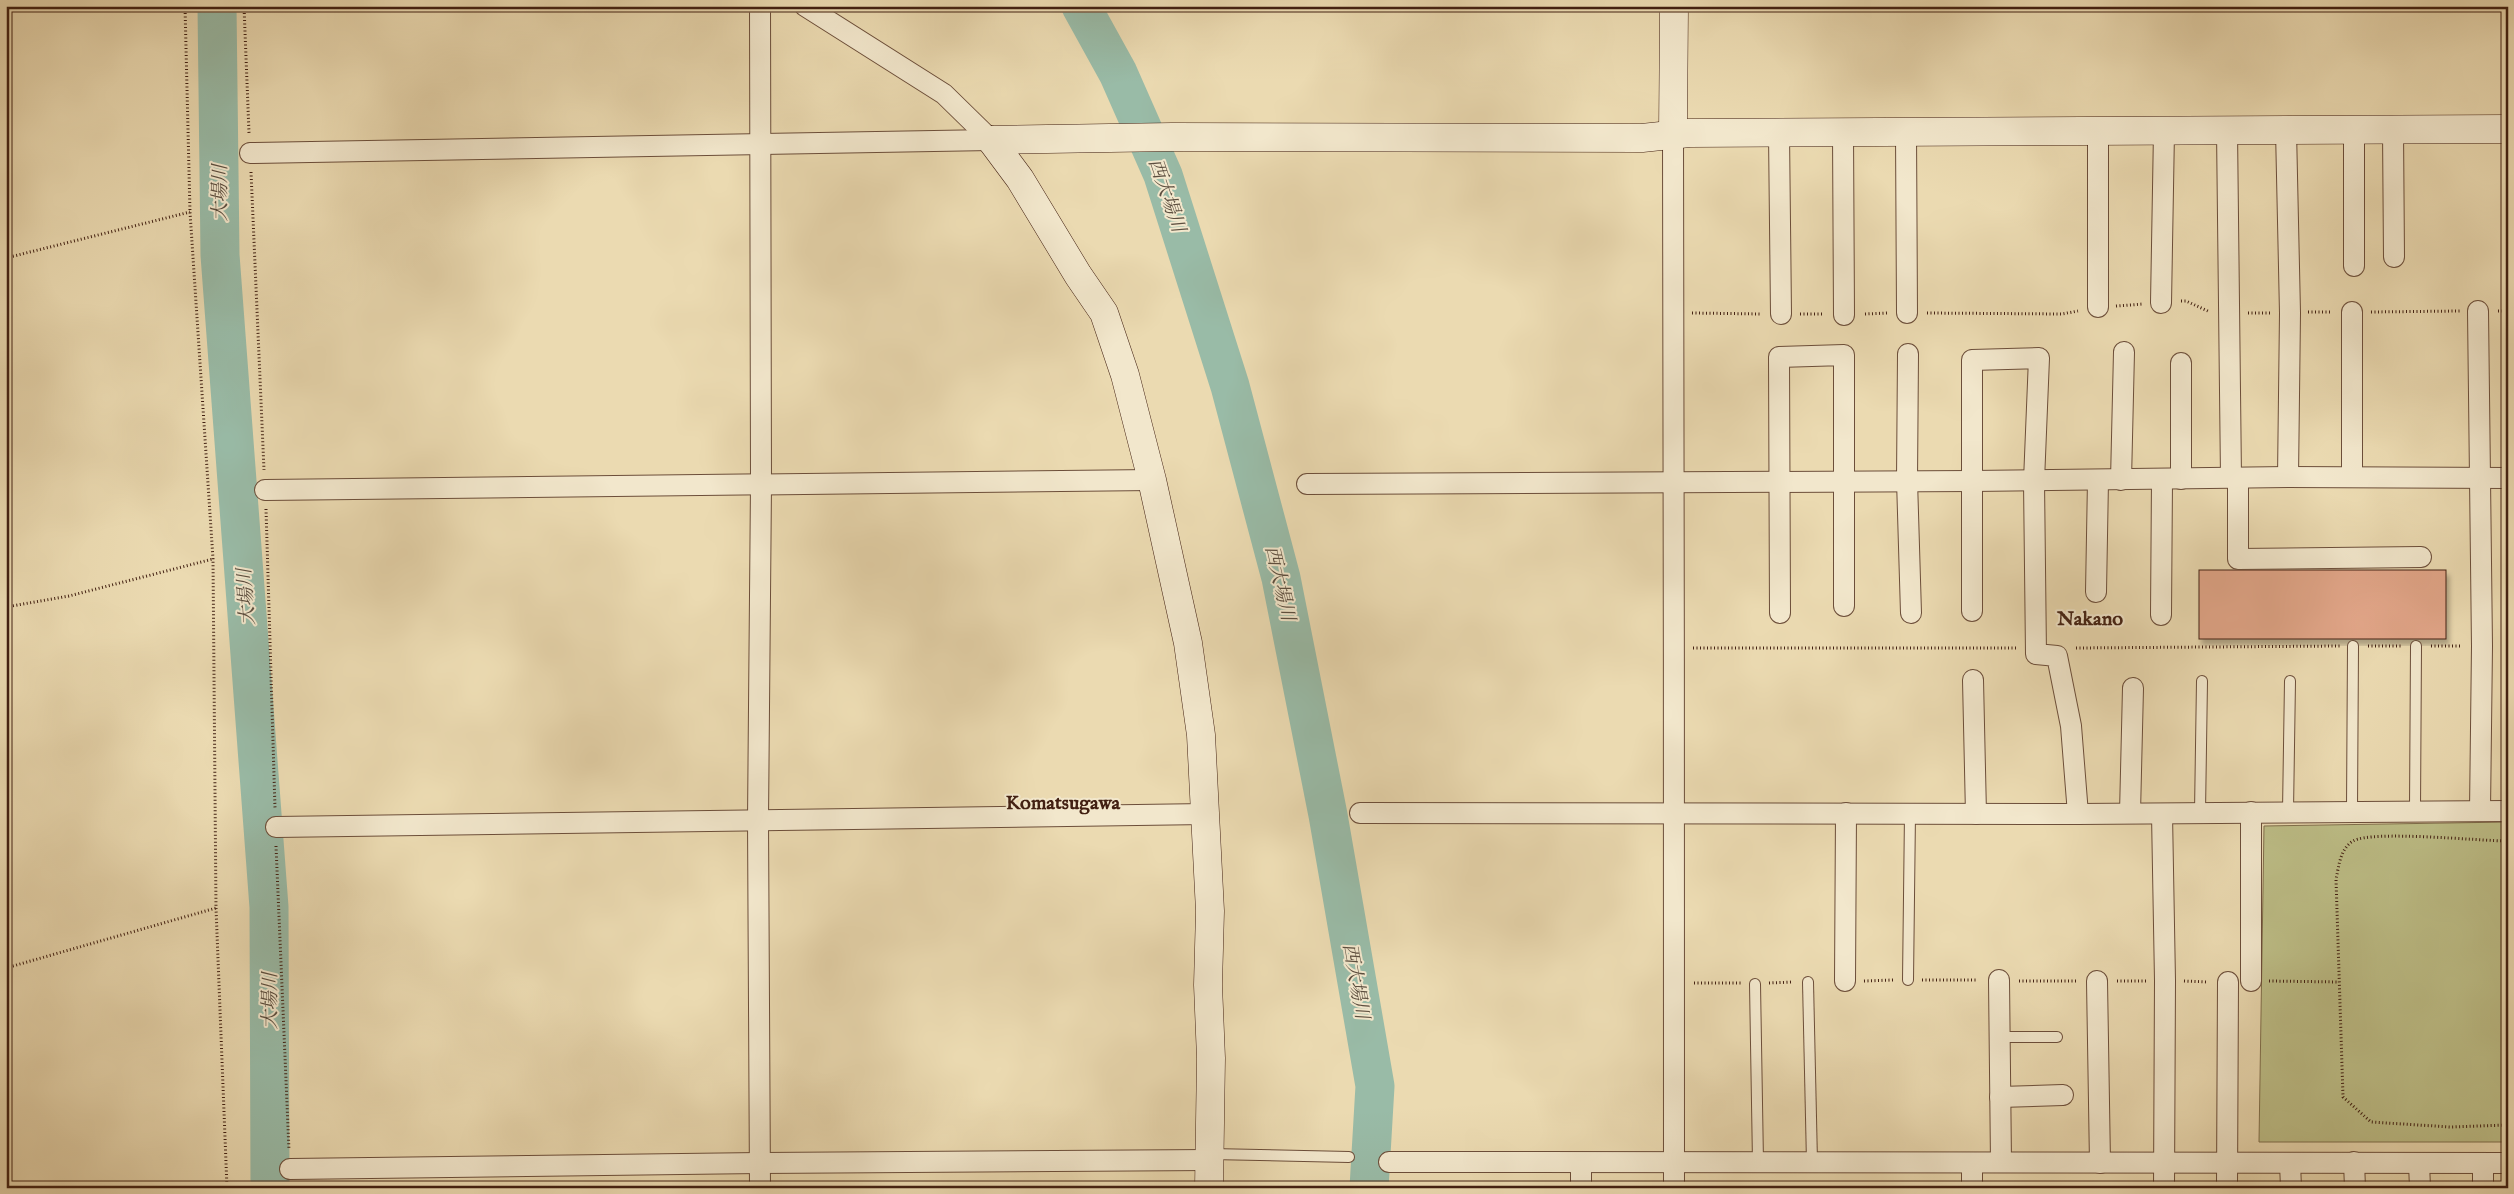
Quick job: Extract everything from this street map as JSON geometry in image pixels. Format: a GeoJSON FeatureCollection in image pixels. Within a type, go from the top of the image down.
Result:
{"type":"FeatureCollection","features":[{"type":"Feature","properties":{"kind":"street"},"geometry":{"type":"LineString","coordinates":[[760,6],[762,484],[758,820],[760,1188]]}},
{"type":"Feature","properties":{"kind":"street"},"geometry":{"type":"LineString","coordinates":[[805,6],[944,94],[991,140],[1020,179],[1078,275],[1104,313],[1126,375],[1152,480],[1188,643],[1201,735],[1210,911],[1208,985],[1211,1058],[1209,1188]]}},
{"type":"Feature","properties":{"kind":"street"},"geometry":{"type":"LineString","coordinates":[[1674,6],[1673,481],[1676,648],[1674,1188]]}},
{"type":"Feature","properties":{"kind":"street"},"geometry":{"type":"LineString","coordinates":[[2354,129],[2354,266]]}},
{"type":"Feature","properties":{"kind":"street"},"geometry":{"type":"LineString","coordinates":[[2393,129],[2394,257]]}},
{"type":"Feature","properties":{"kind":"street"},"geometry":{"type":"LineString","coordinates":[[250,152],[1172,137],[1642,138],[1673,134],[2508,129]]}},
{"type":"Feature","properties":{"kind":"street"},"geometry":{"type":"LineString","coordinates":[[2227,130],[2238,559],[2420,557]]}},
{"type":"Feature","properties":{"kind":"street"},"geometry":{"type":"LineString","coordinates":[[2286,130],[2290,313],[2288,477]]}},
{"type":"Feature","properties":{"kind":"street"},"geometry":{"type":"LineString","coordinates":[[2161,303],[2164,131]]}},
{"type":"Feature","properties":{"kind":"street"},"geometry":{"type":"LineString","coordinates":[[1906,132],[1907,313]]}},
{"type":"Feature","properties":{"kind":"street"},"geometry":{"type":"LineString","coordinates":[[2098,132],[2098,307]]}},
{"type":"Feature","properties":{"kind":"street"},"geometry":{"type":"LineString","coordinates":[[1779,133],[1780,314]]}},
{"type":"Feature","properties":{"kind":"street"},"geometry":{"type":"LineString","coordinates":[[1843,133],[1844,315]]}},
{"type":"Feature","properties":{"kind":"street"},"geometry":{"type":"LineString","coordinates":[[2478,311],[2482,646],[2480,811]]}},
{"type":"Feature","properties":{"kind":"street"},"geometry":{"type":"LineString","coordinates":[[2352,312],[2352,477]]}},
{"type":"Feature","properties":{"kind":"street"},"geometry":{"type":"LineString","coordinates":[[2121,480],[2124,352]]}},
{"type":"Feature","properties":{"kind":"street"},"geometry":{"type":"LineString","coordinates":[[1908,354],[1911,613]]}},
{"type":"Feature","properties":{"kind":"street"},"geometry":{"type":"LineString","coordinates":[[1780,613],[1779,357],[1844,355],[1844,606]]}},
{"type":"Feature","properties":{"kind":"street"},"geometry":{"type":"LineString","coordinates":[[1972,611],[1972,360],[2039,358],[2034,481],[2036,654],[2057,656],[2071,726],[2078,814]]}},
{"type":"Feature","properties":{"kind":"street"},"geometry":{"type":"LineString","coordinates":[[2162,615],[2181,363]]}},
{"type":"Feature","properties":{"kind":"street"},"geometry":{"type":"LineString","coordinates":[[1307,484],[1673,481],[1844,482],[1908,480],[2034,481],[2288,477],[2508,478]]}},
{"type":"Feature","properties":{"kind":"street"},"geometry":{"type":"LineString","coordinates":[[265,490],[1152,480]]}},
{"type":"Feature","properties":{"kind":"street"},"geometry":{"type":"LineString","coordinates":[[2096,592],[2098,480]]}},
{"type":"Feature","properties":{"kind":"street"},"geometry":{"type":"LineString","coordinates":[[1973,680],[1976,814]]}},
{"type":"Feature","properties":{"kind":"street"},"geometry":{"type":"LineString","coordinates":[[2130,813],[2133,688]]}},
{"type":"Feature","properties":{"kind":"street"},"geometry":{"type":"LineString","coordinates":[[1360,813],[2162,814],[2352,810],[2508,811]]}},
{"type":"Feature","properties":{"kind":"street"},"geometry":{"type":"LineString","coordinates":[[2251,812],[2251,981]]}},
{"type":"Feature","properties":{"kind":"street"},"geometry":{"type":"LineString","coordinates":[[1845,981],[1846,813]]}},
{"type":"Feature","properties":{"kind":"street"},"geometry":{"type":"LineString","coordinates":[[276,828],[1206,814]]}},
{"type":"Feature","properties":{"kind":"street"},"geometry":{"type":"LineString","coordinates":[[2162,814],[2165,981],[2164,1188]]}},
{"type":"Feature","properties":{"kind":"street"},"geometry":{"type":"LineString","coordinates":[[1999,980],[2001,1162]]}},
{"type":"Feature","properties":{"kind":"street"},"geometry":{"type":"LineString","coordinates":[[2097,981],[2100,1163]]}},
{"type":"Feature","properties":{"kind":"street"},"geometry":{"type":"LineString","coordinates":[[2228,982],[2228,1188]]}},
{"type":"Feature","properties":{"kind":"street"},"geometry":{"type":"LineString","coordinates":[[2000,1097],[2063,1095]]}},
{"type":"Feature","properties":{"kind":"street"},"geometry":{"type":"LineString","coordinates":[[290,1169],[1208,1157]]}},
{"type":"Feature","properties":{"kind":"street"},"geometry":{"type":"LineString","coordinates":[[1389,1162],[2508,1163]]}},
{"type":"Feature","properties":{"kind":"street"},"geometry":{"type":"LineString","coordinates":[[2354,1162],[2355,1188]]}},
{"type":"Feature","properties":{"kind":"street"},"geometry":{"type":"LineString","coordinates":[[2483,1162],[2483,1188]]}},
{"type":"Feature","properties":{"kind":"street"},"geometry":{"type":"LineString","coordinates":[[1581,1188],[1582,1163]]}},
{"type":"Feature","properties":{"kind":"street"},"geometry":{"type":"LineString","coordinates":[[1972,1163],[1972,1188]]}},
{"type":"Feature","properties":{"kind":"street"},"geometry":{"type":"LineString","coordinates":[[2290,1163],[2291,1188]]}},
{"type":"Feature","properties":{"kind":"street"},"geometry":{"type":"LineString","coordinates":[[2419,1163],[2420,1188]]}},
{"type":"Feature","properties":{"kind":"lane"},"geometry":{"type":"LineString","coordinates":[[2352,810],[2353,646]]}},
{"type":"Feature","properties":{"kind":"lane"},"geometry":{"type":"LineString","coordinates":[[2415,810],[2416,646]]}},
{"type":"Feature","properties":{"kind":"lane"},"geometry":{"type":"LineString","coordinates":[[2200,812],[2202,681]]}},
{"type":"Feature","properties":{"kind":"lane"},"geometry":{"type":"LineString","coordinates":[[2288,811],[2290,681]]}},
{"type":"Feature","properties":{"kind":"lane"},"geometry":{"type":"LineString","coordinates":[[1908,980],[1910,813]]}},
{"type":"Feature","properties":{"kind":"lane"},"geometry":{"type":"LineString","coordinates":[[1808,982],[1812,1162]]}},
{"type":"Feature","properties":{"kind":"lane"},"geometry":{"type":"LineString","coordinates":[[1755,984],[1758,1162]]}},
{"type":"Feature","properties":{"kind":"lane"},"geometry":{"type":"LineString","coordinates":[[2000,1037],[2057,1037]]}},
{"type":"Feature","properties":{"kind":"lane"},"geometry":{"type":"LineString","coordinates":[[1208,1157],[1321,1154],[1350,1157]]}},
{"type":"Feature","properties":{"kind":"path"},"geometry":{"type":"LineString","coordinates":[[186,6],[190,212],[212,559],[216,908],[227,1188]]}},
{"type":"Feature","properties":{"kind":"path"},"geometry":{"type":"LineString","coordinates":[[244,6],[265,490],[290,1169]]}},
{"type":"Feature","properties":{"kind":"path"},"geometry":{"type":"LineString","coordinates":[[6,258],[190,212]]}},
{"type":"Feature","properties":{"kind":"path"},"geometry":{"type":"LineString","coordinates":[[6,607],[69,596],[212,559]]}},
{"type":"Feature","properties":{"kind":"path"},"geometry":{"type":"LineString","coordinates":[[2075,648],[2482,646]]}},
{"type":"Feature","properties":{"kind":"path"},"geometry":{"type":"LineString","coordinates":[[1676,648],[2036,648]]}},
{"type":"Feature","properties":{"kind":"path"},"geometry":{"type":"LineString","coordinates":[[2508,841],[2385,835],[2353,841],[2341,855],[2336,879],[2343,1097],[2371,1122],[2450,1127],[2508,1125]]}},
{"type":"Feature","properties":{"kind":"path"},"geometry":{"type":"LineString","coordinates":[[6,968],[216,908]]}},
{"type":"Feature","properties":{"kind":"green space"},"geometry":{"type":"Polygon","coordinates":[[[2508,822],[2508,1142],[2259,1142],[2264,826],[2508,822]]]}},
{"type":"Feature","properties":{"kind":"building"},"geometry":{"type":"Polygon","coordinates":[[[2199,570],[2446,570],[2446,639],[2199,639],[2199,570]]]}},
{"type":"Feature","properties":{"kind":"waterway","name":"大場川"},"geometry":{"type":"LineString","coordinates":[[217,6],[220,255],[269,907],[270,1188]]}},
{"type":"Feature","properties":{"kind":"waterway","name":"西大場川"},"geometry":{"type":"LineString","coordinates":[[1081,6],[1118,73],[1163,175],[1230,386],[1281,578],[1328,815],[1375,1086],[1369,1188]]}},
{"type":"Feature","properties":{"kind":"district","name":"Nakano"},"geometry":{"type":"Point","coordinates":[2090,618]}},
{"type":"Feature","properties":{"kind":"district","name":"Komatsugawa"},"geometry":{"type":"Point","coordinates":[1063,802]}}]}
